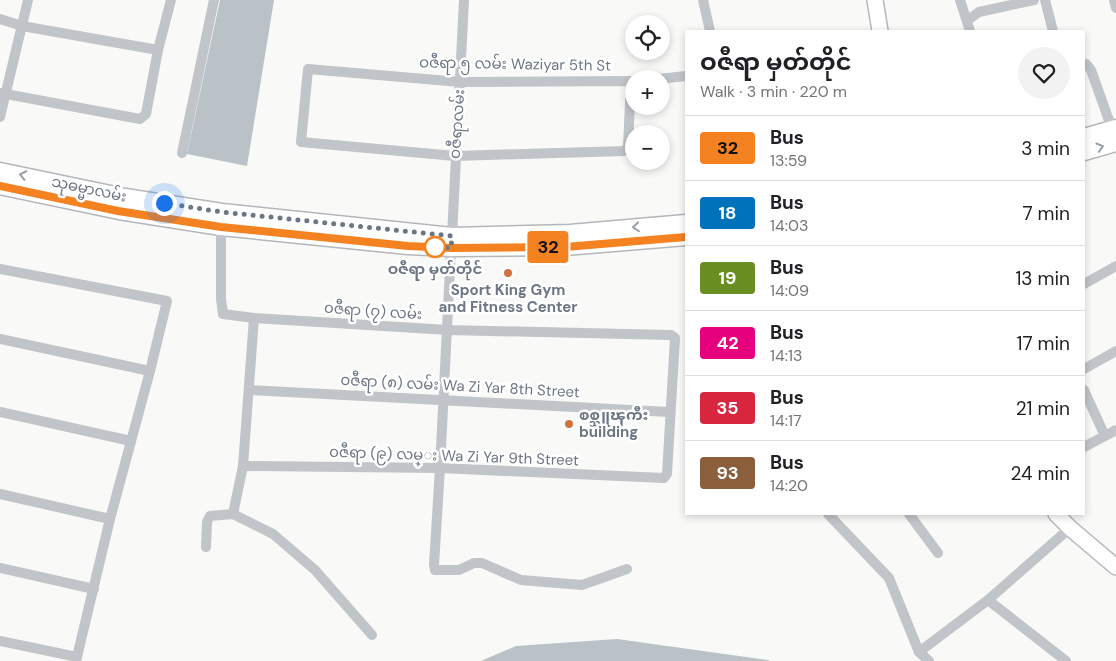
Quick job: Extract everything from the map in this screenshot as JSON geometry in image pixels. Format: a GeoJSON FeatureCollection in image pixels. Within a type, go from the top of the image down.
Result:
{"type":"FeatureCollection","features":[{"type":"Feature","properties":{"kind":"main road"},"geometry":{"type":"LineString","coordinates":[[875,0],[880,30]]}},
{"type":"Feature","properties":{"kind":"main road"},"geometry":{"type":"LineString","coordinates":[[1085,137],[1115,133]]}},
{"type":"Feature","properties":{"kind":"main road"},"geometry":{"type":"LineString","coordinates":[[1085,151],[1115,133]]}},
{"type":"Feature","properties":{"kind":"main road","name":"သုဓမ္မာလမ်း"},"geometry":{"type":"LineString","coordinates":[[0,170],[125,197],[222,212],[451,242],[565,247],[685,237]]}},
{"type":"Feature","properties":{"kind":"main road","name":"သုဓမ္မာလမ်း"},"geometry":{"type":"LineString","coordinates":[[0,186],[118,211],[221,227],[408,246],[685,223]]}},
{"type":"Feature","properties":{"kind":"main road"},"geometry":{"type":"LineString","coordinates":[[1057,515],[1116,567]]}},
{"type":"Feature","properties":{"kind":"street"},"geometry":{"type":"LineString","coordinates":[[0,117],[3,94],[28,0]]}},
{"type":"Feature","properties":{"kind":"street"},"geometry":{"type":"LineString","coordinates":[[3,94],[140,119],[146,114],[158,50],[172,0]]}},
{"type":"Feature","properties":{"kind":"street"},"geometry":{"type":"LineString","coordinates":[[182,153],[214,0]]}},
{"type":"Feature","properties":{"kind":"street","name":"ဝဇီရာလမ်း"},"geometry":{"type":"LineString","coordinates":[[464,0],[435,570],[459,570],[474,563],[482,563],[522,580],[582,585],[626,569]]}},
{"type":"Feature","properties":{"kind":"street"},"geometry":{"type":"LineString","coordinates":[[704,0],[710,30]]}},
{"type":"Feature","properties":{"kind":"street"},"geometry":{"type":"LineString","coordinates":[[960,0],[970,30]]}},
{"type":"Feature","properties":{"kind":"street"},"geometry":{"type":"LineString","coordinates":[[968,20],[979,12],[1034,0]]}},
{"type":"Feature","properties":{"kind":"street"},"geometry":{"type":"LineString","coordinates":[[1045,0],[1054,30]]}},
{"type":"Feature","properties":{"kind":"street"},"geometry":{"type":"LineString","coordinates":[[1114,0],[1116,8]]}},
{"type":"Feature","properties":{"kind":"street"},"geometry":{"type":"LineString","coordinates":[[0,19],[22,26],[158,50]]}},
{"type":"Feature","properties":{"kind":"street"},"geometry":{"type":"LineString","coordinates":[[1085,64],[1091,70],[1115,133]]}},
{"type":"Feature","properties":{"kind":"street","name":"ဝဇီရာ ၅ လမ်း Waziyar 5th St"},"geometry":{"type":"LineString","coordinates":[[455,156],[301,142],[308,69],[460,82],[625,81]]}},
{"type":"Feature","properties":{"kind":"street"},"geometry":{"type":"LineString","coordinates":[[670,78],[685,76]]}},
{"type":"Feature","properties":{"kind":"street"},"geometry":{"type":"LineString","coordinates":[[455,156],[614,152],[626,150],[629,115]]}},
{"type":"Feature","properties":{"kind":"street","name":"၀ဇီရာ (၇) လမ်း"},"geometry":{"type":"LineString","coordinates":[[221,227],[221,300],[223,314],[254,318],[448,330],[671,335],[675,338],[670,412]]}},
{"type":"Feature","properties":{"kind":"street"},"geometry":{"type":"LineString","coordinates":[[1085,283],[1116,266]]}},
{"type":"Feature","properties":{"kind":"street"},"geometry":{"type":"LineString","coordinates":[[0,269],[167,301],[110,519],[76,659],[0,641]]}},
{"type":"Feature","properties":{"kind":"street"},"geometry":{"type":"LineString","coordinates":[[233,514],[243,466],[254,318]]}},
{"type":"Feature","properties":{"kind":"street"},"geometry":{"type":"LineString","coordinates":[[0,339],[150,371]]}},
{"type":"Feature","properties":{"kind":"street"},"geometry":{"type":"LineString","coordinates":[[1085,368],[1116,351]]}},
{"type":"Feature","properties":{"kind":"street","name":"၀ဇီရာ (၈) လမ်း Wa Zi Yar 8th Street"},"geometry":{"type":"LineString","coordinates":[[248,390],[670,412]]}},
{"type":"Feature","properties":{"kind":"street"},"geometry":{"type":"LineString","coordinates":[[1085,392],[1106,436]]}},
{"type":"Feature","properties":{"kind":"street"},"geometry":{"type":"LineString","coordinates":[[0,412],[131,441]]}},
{"type":"Feature","properties":{"kind":"street","name":"၀ဇီရာ (၉) လမ္း Wa Zi Yar 9th Street"},"geometry":{"type":"LineString","coordinates":[[243,466],[440,468],[664,478],[667,474],[670,412]]}},
{"type":"Feature","properties":{"kind":"street"},"geometry":{"type":"LineString","coordinates":[[1085,446],[1116,430]]}},
{"type":"Feature","properties":{"kind":"street"},"geometry":{"type":"LineString","coordinates":[[0,494],[110,519]]}},
{"type":"Feature","properties":{"kind":"street"},"geometry":{"type":"LineString","coordinates":[[206,547],[207,522],[210,516],[233,514],[273,534],[315,570],[372,635]]}},
{"type":"Feature","properties":{"kind":"street"},"geometry":{"type":"LineString","coordinates":[[828,515],[889,578],[919,652],[929,661]]}},
{"type":"Feature","properties":{"kind":"street"},"geometry":{"type":"LineString","coordinates":[[910,515],[938,553]]}},
{"type":"Feature","properties":{"kind":"street"},"geometry":{"type":"LineString","coordinates":[[919,652],[988,600],[1070,528]]}},
{"type":"Feature","properties":{"kind":"street"},"geometry":{"type":"LineString","coordinates":[[0,568],[94,589]]}},
{"type":"Feature","properties":{"kind":"street"},"geometry":{"type":"LineString","coordinates":[[988,600],[1066,661]]}},
{"type":"Feature","properties":{"kind":"shaded area"},"geometry":{"type":"Polygon","coordinates":[[[220,0],[274,0],[247,166],[187,154],[220,0]]]}},
{"type":"Feature","properties":{"kind":"shaded area"},"geometry":{"type":"Polygon","coordinates":[[[617,639],[770,661],[481,661],[516,646],[617,639]]]}},
{"type":"Feature","properties":{"kind":"bus line","name":"32"},"geometry":{"type":"LineString","coordinates":[[0,186],[118,211],[221,227],[408,246],[451,248],[565,247],[685,237]]}},
{"type":"Feature","properties":{"kind":"place","name":"ဝဇီရာ မှတ်တိုင်"},"geometry":{"type":"Point","coordinates":[435,247]}},
{"type":"Feature","properties":{"kind":"place","name":"Sport King Gym and Fitness Center"},"geometry":{"type":"Point","coordinates":[508,273]}},
{"type":"Feature","properties":{"kind":"place","name":"စစ္သူၾကီး building"},"geometry":{"type":"Point","coordinates":[569,424]}},
{"type":"Feature","properties":{"kind":"route"},"geometry":{"type":"LineString","coordinates":[[164,203],[222,212],[452,236],[451,248],[435,247]]}}]}
